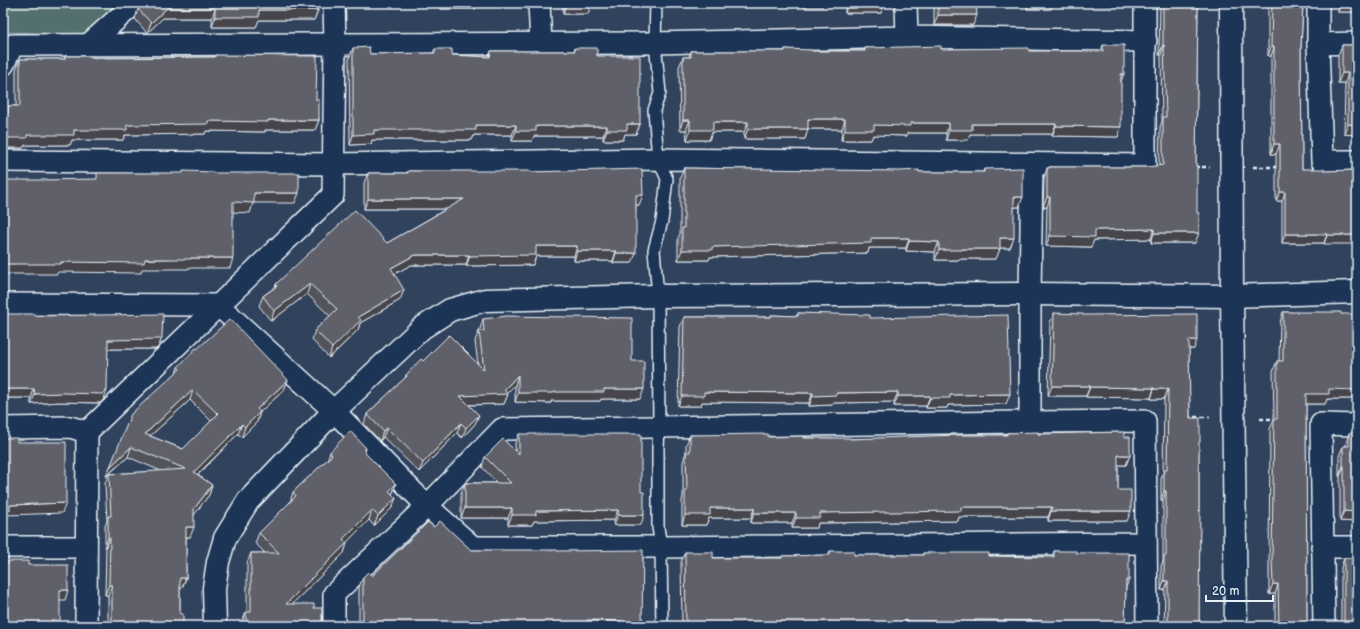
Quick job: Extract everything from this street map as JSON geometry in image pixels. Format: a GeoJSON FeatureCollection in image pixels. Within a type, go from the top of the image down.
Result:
{"type":"FeatureCollection","features":[{"type":"Feature","properties":{"kind":"street"},"geometry":{"type":"LineString","coordinates":[[90,44],[135,3]]}},
{"type":"Feature","properties":{"kind":"street"},"geometry":{"type":"LineString","coordinates":[[86,626],[87,432],[218,304],[333,195],[335,44],[334,3]]}},
{"type":"Feature","properties":{"kind":"street"},"geometry":{"type":"LineString","coordinates":[[539,3],[541,44]]}},
{"type":"Feature","properties":{"kind":"street"},"geometry":{"type":"LineString","coordinates":[[906,3],[906,37]]}},
{"type":"Feature","properties":{"kind":"street"},"geometry":{"type":"LineString","coordinates":[[3,161],[334,164],[658,159],[1145,165],[1145,3]]}},
{"type":"Feature","properties":{"kind":"street"},"geometry":{"type":"LineString","coordinates":[[1231,3],[1232,296],[1236,626]]}},
{"type":"Feature","properties":{"kind":"street"},"geometry":{"type":"LineString","coordinates":[[1318,3],[1322,161],[1357,161]]}},
{"type":"Feature","properties":{"kind":"street"},"geometry":{"type":"LineString","coordinates":[[3,65],[13,45],[655,43],[906,37],[1146,42]]}},
{"type":"Feature","properties":{"kind":"street"},"geometry":{"type":"LineString","coordinates":[[1318,44],[1357,43]]}},
{"type":"Feature","properties":{"kind":"street"},"geometry":{"type":"LineString","coordinates":[[1030,422],[1032,164]]}},
{"type":"Feature","properties":{"kind":"street"},"geometry":{"type":"LineString","coordinates":[[215,626],[214,588],[218,562],[225,538],[248,501],[334,411],[422,328],[450,310],[485,300],[658,296],[1030,294],[1232,296],[1357,292]]}},
{"type":"Feature","properties":{"kind":"street"},"geometry":{"type":"LineString","coordinates":[[3,304],[218,304],[334,411],[427,506],[473,547],[1146,543]]}},
{"type":"Feature","properties":{"kind":"street"},"geometry":{"type":"LineString","coordinates":[[334,626],[334,594],[427,506],[502,429],[1030,422],[1145,422],[1147,626]]}},
{"type":"Feature","properties":{"kind":"street"},"geometry":{"type":"LineString","coordinates":[[1324,626],[1321,424],[1357,425]]}},
{"type":"Feature","properties":{"kind":"street"},"geometry":{"type":"LineString","coordinates":[[3,428],[70,428],[87,432]]}},
{"type":"Feature","properties":{"kind":"street"},"geometry":{"type":"LineString","coordinates":[[1322,547],[1357,546]]}},
{"type":"Feature","properties":{"kind":"street"},"geometry":{"type":"LineString","coordinates":[[3,547],[86,547]]}},
{"type":"Feature","properties":{"kind":"lane"},"geometry":{"type":"LineString","coordinates":[[656,3],[655,43],[660,93],[654,110],[658,159],[667,179],[662,221],[654,250],[658,296],[658,527],[661,547],[662,626]]}},
{"type":"Feature","properties":{"kind":"path"},"geometry":{"type":"LineString","coordinates":[[1188,168],[1212,167]]}},
{"type":"Feature","properties":{"kind":"path"},"geometry":{"type":"LineString","coordinates":[[1252,167],[1283,167]]}},
{"type":"Feature","properties":{"kind":"path"},"geometry":{"type":"LineString","coordinates":[[1179,418],[1210,417]]}},
{"type":"Feature","properties":{"kind":"path"},"geometry":{"type":"LineString","coordinates":[[1260,419],[1282,419]]}},
{"type":"Feature","properties":{"kind":"green space"},"geometry":{"type":"Polygon","coordinates":[[[3,3],[124,3],[87,35],[10,32],[3,47],[3,3]]]}},
{"type":"Feature","properties":{"kind":"building"},"geometry":{"type":"Polygon","coordinates":[[[146,3],[318,3],[318,10],[259,10],[259,17],[215,17],[215,8],[167,8],[151,23],[138,9],[146,3]]]}},
{"type":"Feature","properties":{"kind":"building"},"geometry":{"type":"Polygon","coordinates":[[[591,3],[591,4],[566,4],[591,3]]]}},
{"type":"Feature","properties":{"kind":"building"},"geometry":{"type":"Polygon","coordinates":[[[938,3],[976,3],[977,15],[938,15],[938,3]]]}},
{"type":"Feature","properties":{"kind":"building"},"geometry":{"type":"Polygon","coordinates":[[[1163,3],[1198,3],[1196,166],[1199,233],[1154,233],[1154,229],[1095,230],[1095,237],[1050,236],[1050,197],[1047,197],[1047,168],[1148,167],[1163,165],[1163,117],[1166,117],[1163,3]]]}},
{"type":"Feature","properties":{"kind":"building"},"geometry":{"type":"Polygon","coordinates":[[[1272,3],[1303,3],[1301,47],[1302,169],[1324,169],[1324,171],[1357,170],[1357,235],[1285,234],[1285,192],[1280,192],[1280,144],[1274,144],[1274,47],[1271,47],[1272,3]]]}},
{"type":"Feature","properties":{"kind":"building"},"geometry":{"type":"Polygon","coordinates":[[[1103,45],[1124,45],[1124,74],[1121,74],[1121,127],[1056,126],[1056,124],[972,124],[972,130],[949,130],[949,123],[910,123],[910,126],[874,125],[874,130],[845,130],[845,119],[808,119],[808,129],[748,129],[748,122],[713,122],[713,130],[690,130],[690,120],[683,120],[683,57],[691,57],[691,51],[785,51],[785,49],[812,51],[865,51],[865,48],[941,46],[941,49],[1029,48],[1029,51],[1103,51],[1103,45]]]}},
{"type":"Feature","properties":{"kind":"building"},"geometry":{"type":"Polygon","coordinates":[[[1342,45],[1357,45],[1357,125],[1348,124],[1348,73],[1342,73],[1342,45]]]}},
{"type":"Feature","properties":{"kind":"building"},"geometry":{"type":"Polygon","coordinates":[[[369,47],[370,54],[435,53],[435,49],[452,49],[452,55],[490,57],[491,51],[575,51],[575,48],[597,48],[597,56],[640,56],[640,124],[627,124],[627,130],[607,130],[607,126],[536,126],[536,131],[516,131],[516,125],[476,125],[476,130],[374,130],[374,134],[353,135],[353,48],[369,47]]]}},
{"type":"Feature","properties":{"kind":"building"},"geometry":{"type":"Polygon","coordinates":[[[215,55],[317,56],[316,100],[319,100],[319,120],[268,120],[268,122],[208,121],[208,124],[127,125],[127,130],[74,130],[74,135],[27,135],[27,138],[3,138],[3,113],[8,113],[8,106],[20,106],[20,59],[65,59],[65,56],[92,56],[92,58],[215,57],[215,55]]]}},
{"type":"Feature","properties":{"kind":"building"},"geometry":{"type":"Polygon","coordinates":[[[684,168],[984,172],[984,169],[1023,168],[1023,197],[1014,197],[1014,238],[1000,238],[1000,249],[939,250],[939,242],[909,241],[909,238],[871,238],[871,243],[712,247],[712,250],[682,250],[682,228],[684,228],[684,168]]]}},
{"type":"Feature","properties":{"kind":"building"},"geometry":{"type":"Polygon","coordinates":[[[642,169],[643,195],[636,195],[636,253],[616,253],[616,251],[577,251],[577,246],[536,246],[536,255],[415,255],[391,268],[404,290],[358,317],[361,320],[332,348],[315,330],[337,309],[310,284],[274,311],[263,296],[277,286],[276,284],[355,210],[387,243],[464,199],[368,199],[368,173],[408,173],[408,171],[531,172],[642,169]]]}},
{"type":"Feature","properties":{"kind":"building"},"geometry":{"type":"Polygon","coordinates":[[[183,171],[213,173],[299,173],[299,193],[254,193],[254,203],[233,202],[233,258],[145,259],[144,263],[61,262],[61,264],[3,264],[3,180],[97,179],[97,173],[183,173],[183,171]]]}},
{"type":"Feature","properties":{"kind":"building"},"geometry":{"type":"Polygon","coordinates":[[[1283,312],[1341,312],[1341,314],[1357,314],[1357,382],[1355,382],[1355,390],[1329,389],[1329,394],[1306,394],[1307,626],[1279,626],[1278,584],[1273,584],[1274,419],[1277,419],[1277,361],[1283,361],[1283,312]]]}},
{"type":"Feature","properties":{"kind":"building"},"geometry":{"type":"Polygon","coordinates":[[[798,313],[870,315],[870,318],[1008,315],[1010,394],[950,395],[950,398],[930,398],[930,396],[898,396],[898,392],[836,393],[836,395],[813,396],[813,393],[704,392],[704,396],[682,396],[684,317],[771,317],[771,315],[798,316],[798,313]]]}},
{"type":"Feature","properties":{"kind":"building"},"geometry":{"type":"Polygon","coordinates":[[[1054,313],[1083,315],[1197,314],[1197,340],[1189,340],[1190,418],[1200,418],[1199,626],[1168,626],[1168,581],[1164,581],[1164,556],[1166,556],[1166,491],[1164,491],[1164,470],[1167,470],[1168,389],[1052,386],[1054,313]]]}},
{"type":"Feature","properties":{"kind":"building"},"geometry":{"type":"Polygon","coordinates":[[[3,314],[35,314],[35,316],[163,314],[162,337],[160,339],[108,340],[107,390],[103,394],[35,394],[34,389],[3,389],[3,314]]]}},
{"type":"Feature","properties":{"kind":"building"},"geometry":{"type":"Polygon","coordinates":[[[507,316],[632,318],[632,361],[644,361],[644,389],[604,389],[604,392],[518,393],[518,375],[504,390],[508,394],[460,396],[479,415],[466,428],[461,423],[423,463],[387,428],[383,431],[367,414],[407,376],[406,375],[421,359],[423,361],[449,335],[484,370],[479,331],[484,331],[483,319],[507,316]]]}},
{"type":"Feature","properties":{"kind":"building"},"geometry":{"type":"Polygon","coordinates":[[[230,319],[288,380],[257,409],[260,412],[245,427],[242,424],[194,472],[212,485],[194,509],[194,527],[186,527],[186,578],[180,578],[180,614],[183,614],[183,626],[112,626],[112,585],[109,585],[110,538],[108,538],[108,516],[111,516],[109,474],[186,469],[131,447],[110,467],[131,414],[180,369],[178,367],[196,348],[197,349],[230,319]],[[193,390],[145,434],[183,449],[218,414],[193,390]]]}},
{"type":"Feature","properties":{"kind":"building"},"geometry":{"type":"Polygon","coordinates":[[[350,431],[366,448],[363,451],[396,484],[389,491],[396,498],[378,516],[372,510],[343,539],[347,543],[286,604],[314,604],[314,608],[322,608],[322,626],[246,626],[246,612],[251,612],[251,553],[279,553],[259,533],[296,496],[293,492],[332,455],[330,452],[350,431]]]}},
{"type":"Feature","properties":{"kind":"building"},"geometry":{"type":"Polygon","coordinates":[[[1038,432],[1038,434],[1124,432],[1124,437],[1130,437],[1130,455],[1118,455],[1118,490],[1131,490],[1131,511],[1051,511],[1052,507],[961,507],[961,511],[820,513],[820,518],[796,518],[796,513],[754,513],[754,508],[710,508],[710,515],[685,515],[685,491],[687,491],[686,452],[690,452],[690,435],[768,434],[768,437],[804,436],[804,438],[850,439],[958,435],[1007,435],[1007,433],[1038,432]]]}},
{"type":"Feature","properties":{"kind":"building"},"geometry":{"type":"Polygon","coordinates":[[[1349,433],[1357,433],[1357,512],[1344,511],[1343,446],[1349,446],[1349,433]]]}},
{"type":"Feature","properties":{"kind":"building"},"geometry":{"type":"Polygon","coordinates":[[[519,434],[641,434],[641,492],[644,492],[644,515],[618,515],[618,510],[536,511],[536,515],[512,515],[512,508],[465,508],[465,483],[511,483],[485,457],[503,439],[519,455],[519,434]]]}},
{"type":"Feature","properties":{"kind":"building"},"geometry":{"type":"Polygon","coordinates":[[[3,438],[17,438],[17,442],[66,442],[66,503],[10,505],[10,510],[3,510],[3,438]]]}},
{"type":"Feature","properties":{"kind":"building"},"geometry":{"type":"Polygon","coordinates":[[[440,521],[471,550],[643,550],[642,626],[621,626],[621,621],[587,620],[587,626],[363,626],[363,577],[368,572],[372,576],[428,522],[434,527],[440,521]]]}},
{"type":"Feature","properties":{"kind":"building"},"geometry":{"type":"Polygon","coordinates":[[[830,551],[854,551],[854,555],[989,553],[989,556],[1054,557],[1054,551],[1076,551],[1076,553],[1129,553],[1129,580],[1126,580],[1125,626],[1047,624],[1047,621],[975,620],[975,625],[952,625],[952,621],[903,621],[903,626],[686,626],[685,552],[713,552],[713,558],[782,558],[782,556],[830,555],[830,551]]]}},
{"type":"Feature","properties":{"kind":"building"},"geometry":{"type":"Polygon","coordinates":[[[1344,558],[1357,558],[1357,626],[1344,626],[1344,558]]]}},
{"type":"Feature","properties":{"kind":"building"},"geometry":{"type":"Polygon","coordinates":[[[8,561],[28,561],[28,565],[68,565],[68,590],[60,590],[60,624],[69,624],[69,626],[3,626],[3,563],[8,563],[8,561]]]}}]}
